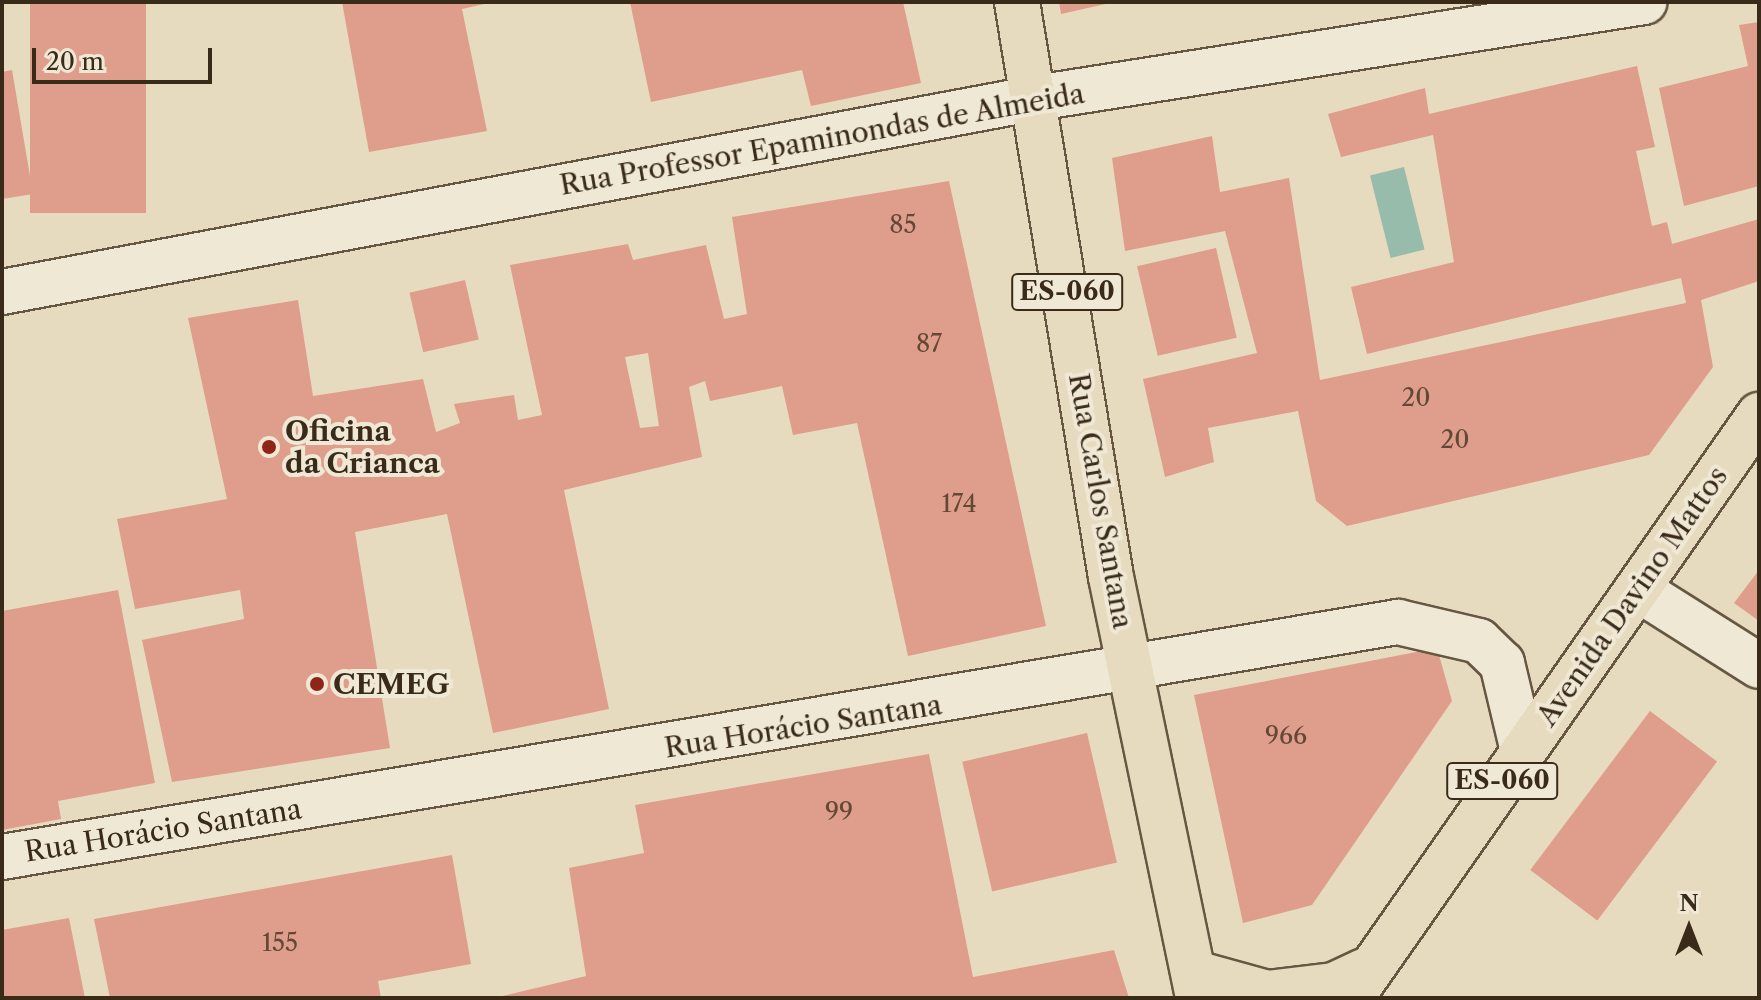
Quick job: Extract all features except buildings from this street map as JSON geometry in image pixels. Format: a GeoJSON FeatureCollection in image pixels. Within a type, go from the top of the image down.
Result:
{"type":"FeatureCollection","features":[{"type":"Feature","properties":{"kind":"main road","name":"Rua Carlos Santana"},"geometry":{"type":"LineString","coordinates":[[1017,2],[1036,98],[1131,669],[1197,986]]}},
{"type":"Feature","properties":{"kind":"main road","name":"Avenida Davino Mattos"},"geometry":{"type":"LineString","coordinates":[[1358,985],[1639,590],[1759,415]]}},
{"type":"Feature","properties":{"kind":"main road"},"geometry":{"type":"LineString","coordinates":[[1197,986],[1267,993],[1358,985]]}},
{"type":"Feature","properties":{"kind":"street","name":"Rua Professor Epaminondas de Almeida"},"geometry":{"type":"LineString","coordinates":[[2,292],[1036,98],[1644,2]]}},
{"type":"Feature","properties":{"kind":"street"},"geometry":{"type":"LineString","coordinates":[[1639,590],[1759,666]]}},
{"type":"Feature","properties":{"kind":"street","name":"Rua Horácio Santana"},"geometry":{"type":"LineString","coordinates":[[2,857],[1131,669],[1351,626],[1440,628],[1479,641],[1502,663],[1523,751]]}},
{"type":"Feature","properties":{"kind":"shaded area"},"geometry":{"type":"Polygon","coordinates":[[[1404,167],[1425,249],[1391,258],[1370,175],[1404,167]]]}},
{"type":"Feature","properties":{"kind":"place","name":"Oficina da Crianca"},"geometry":{"type":"Point","coordinates":[269,447]}},
{"type":"Feature","properties":{"kind":"place","name":"CEMEG"},"geometry":{"type":"Point","coordinates":[317,684]}}]}
